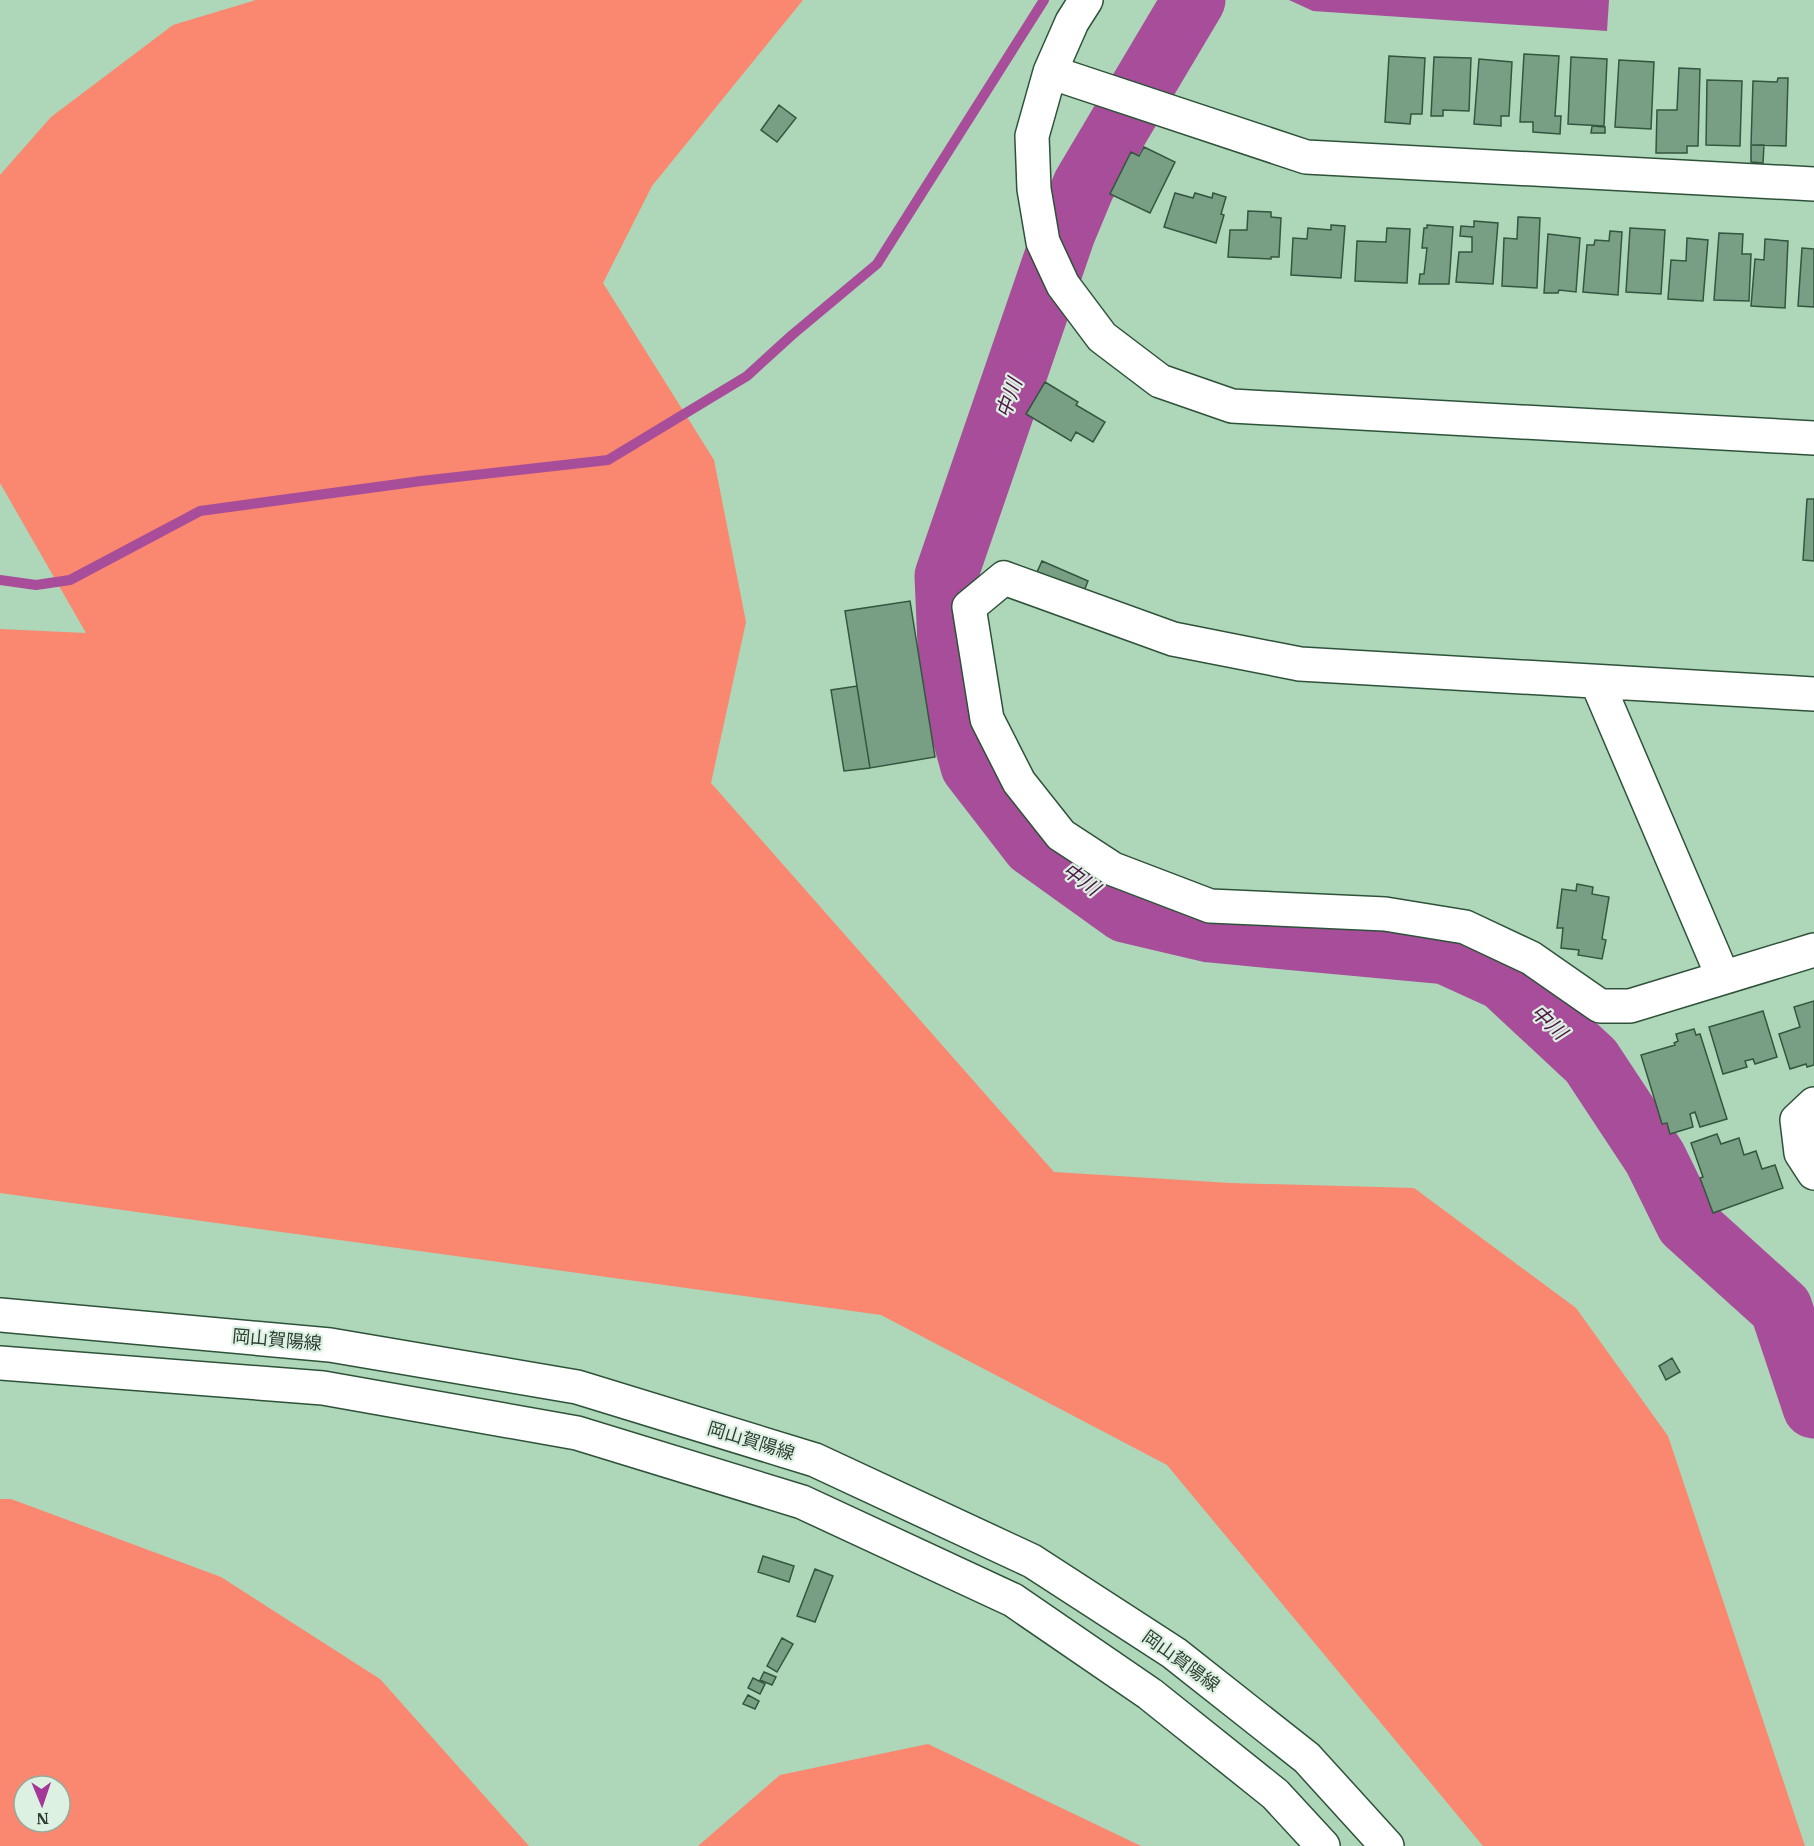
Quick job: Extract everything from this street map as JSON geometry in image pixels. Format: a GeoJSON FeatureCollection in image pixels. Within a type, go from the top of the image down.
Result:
{"type":"FeatureCollection","features":[{"type":"Feature","properties":{"kind":"street"},"geometry":{"type":"LineString","coordinates":[[1086,0],[1072,22],[1050,72],[1032,136],[1034,189],[1043,242],[1063,285],[1102,337],[1160,381],[1232,406],[1814,438]]}},
{"type":"Feature","properties":{"kind":"street"},"geometry":{"type":"LineString","coordinates":[[1050,72],[1306,157],[1814,184]]}},
{"type":"Feature","properties":{"kind":"street"},"geometry":{"type":"LineString","coordinates":[[1814,694],[1300,664],[1173,639],[1004,578],[969,607],[987,719],[1018,782],[1061,835],[1113,869],[1210,906],[1385,914],[1465,927],[1531,958],[1600,1006],[1630,1006],[1814,950]]}},
{"type":"Feature","properties":{"kind":"street"},"geometry":{"type":"LineString","coordinates":[[1598,682],[1723,977]]}},
{"type":"Feature","properties":{"kind":"street"},"geometry":{"type":"LineString","coordinates":[[1814,1104],[1797,1120],[1801,1153],[1814,1173]]}},
{"type":"Feature","properties":{"kind":"street","name":"岡山賀陽線"},"geometry":{"type":"LineString","coordinates":[[0,1315],[330,1345],[577,1387],[815,1460],[1032,1561],[1174,1653],[1307,1758],[1387,1846]]}},
{"type":"Feature","properties":{"kind":"street"},"geometry":{"type":"LineString","coordinates":[[0,1363],[323,1388],[576,1433],[802,1502],[1013,1600],[1150,1694],[1275,1794],[1323,1846]]}},
{"type":"Feature","properties":{"kind":"shaded area"},"geometry":{"type":"Polygon","coordinates":[[[256,0],[803,0],[652,186],[603,283],[714,460],[746,622],[711,783],[1054,1172],[1230,1183],[1414,1188],[1576,1308],[1668,1436],[1805,1846],[1483,1846],[1167,1465],[881,1315],[0,1193],[0,629],[86,633],[0,483],[0,175],[51,117],[173,25],[256,0]]]}},
{"type":"Feature","properties":{"kind":"shaded area"},"geometry":{"type":"Polygon","coordinates":[[[1289,0],[1609,0],[1607,31],[1313,11],[1289,0]]]}},
{"type":"Feature","properties":{"kind":"shaded area"},"geometry":{"type":"Polygon","coordinates":[[[0,1499],[11,1499],[221,1577],[380,1679],[529,1846],[0,1846],[0,1499]]]}},
{"type":"Feature","properties":{"kind":"shaded area"},"geometry":{"type":"Polygon","coordinates":[[[928,1744],[1141,1846],[698,1846],[780,1775],[928,1744]]]}},
{"type":"Feature","properties":{"kind":"building"},"geometry":{"type":"Polygon","coordinates":[[[1524,54],[1559,56],[1555,116],[1561,116],[1560,134],[1533,132],[1533,122],[1520,122],[1524,54]]]}},
{"type":"Feature","properties":{"kind":"building"},"geometry":{"type":"Polygon","coordinates":[[[1389,56],[1425,58],[1422,114],[1411,114],[1410,124],[1385,122],[1389,56]]]}},
{"type":"Feature","properties":{"kind":"building"},"geometry":{"type":"Polygon","coordinates":[[[1434,57],[1471,58],[1469,111],[1443,110],[1443,116],[1431,116],[1434,57]]]}},
{"type":"Feature","properties":{"kind":"building"},"geometry":{"type":"Polygon","coordinates":[[[1571,57],[1607,59],[1604,126],[1568,124],[1571,57]]]}},
{"type":"Feature","properties":{"kind":"building"},"geometry":{"type":"Polygon","coordinates":[[[1479,59],[1512,62],[1509,116],[1501,116],[1501,126],[1474,124],[1479,59]]]}},
{"type":"Feature","properties":{"kind":"building"},"geometry":{"type":"Polygon","coordinates":[[[1619,60],[1654,62],[1651,129],[1615,127],[1619,60]]]}},
{"type":"Feature","properties":{"kind":"building"},"geometry":{"type":"Polygon","coordinates":[[[1679,68],[1700,69],[1698,146],[1687,146],[1687,153],[1656,153],[1657,110],[1677,110],[1679,68]]]}},
{"type":"Feature","properties":{"kind":"building"},"geometry":{"type":"Polygon","coordinates":[[[1778,78],[1788,78],[1786,146],[1751,145],[1753,81],[1777,82],[1778,78]]]}},
{"type":"Feature","properties":{"kind":"building"},"geometry":{"type":"Polygon","coordinates":[[[1707,80],[1742,81],[1740,146],[1706,145],[1707,80]]]}},
{"type":"Feature","properties":{"kind":"building"},"geometry":{"type":"Polygon","coordinates":[[[779,105],[796,118],[777,142],[761,130],[779,105]]]}},
{"type":"Feature","properties":{"kind":"building"},"geometry":{"type":"Polygon","coordinates":[[[1592,126],[1605,127],[1605,133],[1591,133],[1592,126]]]}},
{"type":"Feature","properties":{"kind":"building"},"geometry":{"type":"Polygon","coordinates":[[[1751,145],[1764,145],[1763,163],[1751,162],[1751,145]]]}},
{"type":"Feature","properties":{"kind":"building"},"geometry":{"type":"Polygon","coordinates":[[[1144,147],[1175,162],[1150,213],[1110,194],[1131,152],[1139,156],[1144,147]]]}},
{"type":"Feature","properties":{"kind":"building"},"geometry":{"type":"Polygon","coordinates":[[[1175,193],[1193,198],[1195,193],[1212,198],[1213,193],[1226,197],[1221,214],[1224,215],[1216,243],[1164,227],[1175,193]]]}},
{"type":"Feature","properties":{"kind":"building"},"geometry":{"type":"Polygon","coordinates":[[[1248,211],[1271,212],[1271,217],[1281,218],[1279,257],[1271,257],[1271,259],[1228,257],[1230,230],[1247,230],[1248,211]]]}},
{"type":"Feature","properties":{"kind":"building"},"geometry":{"type":"Polygon","coordinates":[[[1518,217],[1540,218],[1537,288],[1502,286],[1504,238],[1517,239],[1518,217]]]}},
{"type":"Feature","properties":{"kind":"building"},"geometry":{"type":"Polygon","coordinates":[[[1474,221],[1498,223],[1493,284],[1456,282],[1459,252],[1472,252],[1472,237],[1460,236],[1461,226],[1474,227],[1474,221]]]}},
{"type":"Feature","properties":{"kind":"building"},"geometry":{"type":"Polygon","coordinates":[[[1331,225],[1345,226],[1341,278],[1291,275],[1293,238],[1307,239],[1308,228],[1331,230],[1331,225]]]}},
{"type":"Feature","properties":{"kind":"building"},"geometry":{"type":"Polygon","coordinates":[[[1427,225],[1453,227],[1449,284],[1419,284],[1420,274],[1424,274],[1427,248],[1422,248],[1424,228],[1427,228],[1427,225]]]}},
{"type":"Feature","properties":{"kind":"building"},"geometry":{"type":"Polygon","coordinates":[[[1387,228],[1410,229],[1407,283],[1355,281],[1357,241],[1386,242],[1387,228]]]}},
{"type":"Feature","properties":{"kind":"building"},"geometry":{"type":"Polygon","coordinates":[[[1630,228],[1665,230],[1661,294],[1626,292],[1630,228]]]}},
{"type":"Feature","properties":{"kind":"building"},"geometry":{"type":"Polygon","coordinates":[[[1610,231],[1622,232],[1618,295],[1583,292],[1587,245],[1594,245],[1595,240],[1609,241],[1610,231]]]}},
{"type":"Feature","properties":{"kind":"building"},"geometry":{"type":"Polygon","coordinates":[[[1719,233],[1743,234],[1742,254],[1751,254],[1749,301],[1714,300],[1719,233]]]}},
{"type":"Feature","properties":{"kind":"building"},"geometry":{"type":"Polygon","coordinates":[[[1548,234],[1580,238],[1576,292],[1559,290],[1558,293],[1544,293],[1548,234]]]}},
{"type":"Feature","properties":{"kind":"building"},"geometry":{"type":"Polygon","coordinates":[[[1687,238],[1708,240],[1703,301],[1668,299],[1671,260],[1686,261],[1687,238]]]}},
{"type":"Feature","properties":{"kind":"building"},"geometry":{"type":"Polygon","coordinates":[[[1765,239],[1788,241],[1785,308],[1751,306],[1755,259],[1764,260],[1765,239]]]}},
{"type":"Feature","properties":{"kind":"building"},"geometry":{"type":"Polygon","coordinates":[[[1802,248],[1814,249],[1814,307],[1798,306],[1802,248]]]}},
{"type":"Feature","properties":{"kind":"building"},"geometry":{"type":"Polygon","coordinates":[[[1045,382],[1078,402],[1076,405],[1105,422],[1093,442],[1076,432],[1071,441],[1026,414],[1045,382]]]}},
{"type":"Feature","properties":{"kind":"building"},"geometry":{"type":"Polygon","coordinates":[[[1807,499],[1814,499],[1814,561],[1803,560],[1807,499]]]}},
{"type":"Feature","properties":{"kind":"building"},"geometry":{"type":"Polygon","coordinates":[[[1042,561],[1088,581],[1084,591],[1037,572],[1042,561]]]}},
{"type":"Feature","properties":{"kind":"building"},"geometry":{"type":"Polygon","coordinates":[[[910,601],[935,757],[870,768],[845,611],[910,601]]]}},
{"type":"Feature","properties":{"kind":"building"},"geometry":{"type":"Polygon","coordinates":[[[857,686],[870,768],[844,771],[831,690],[857,686]]]}},
{"type":"Feature","properties":{"kind":"building"},"geometry":{"type":"Polygon","coordinates":[[[1577,884],[1593,887],[1592,894],[1609,897],[1602,939],[1606,940],[1602,959],[1578,955],[1579,950],[1561,948],[1563,928],[1557,928],[1562,889],[1576,891],[1577,884]]]}},
{"type":"Feature","properties":{"kind":"building"},"geometry":{"type":"Polygon","coordinates":[[[1814,1001],[1814,1065],[1807,1067],[1806,1064],[1790,1069],[1779,1034],[1800,1027],[1794,1007],[1814,1001]]]}},
{"type":"Feature","properties":{"kind":"building"},"geometry":{"type":"Polygon","coordinates":[[[1763,1011],[1777,1057],[1755,1064],[1753,1059],[1745,1061],[1747,1067],[1723,1074],[1709,1027],[1763,1011]]]}},
{"type":"Feature","properties":{"kind":"building"},"geometry":{"type":"Polygon","coordinates":[[[1694,1029],[1696,1035],[1700,1034],[1727,1119],[1700,1127],[1695,1112],[1690,1114],[1693,1127],[1670,1134],[1667,1123],[1662,1124],[1641,1055],[1675,1045],[1674,1043],[1678,1041],[1676,1034],[1694,1029]]]}},
{"type":"Feature","properties":{"kind":"building"},"geometry":{"type":"Polygon","coordinates":[[[1717,1134],[1721,1144],[1739,1138],[1744,1155],[1756,1151],[1762,1169],[1775,1165],[1783,1188],[1713,1213],[1700,1178],[1703,1177],[1691,1143],[1717,1134]]]}},
{"type":"Feature","properties":{"kind":"building"},"geometry":{"type":"Polygon","coordinates":[[[1672,1358],[1680,1372],[1666,1380],[1659,1366],[1672,1358]]]}},
{"type":"Feature","properties":{"kind":"building"},"geometry":{"type":"Polygon","coordinates":[[[763,1556],[794,1566],[789,1582],[758,1572],[763,1556]]]}},
{"type":"Feature","properties":{"kind":"building"},"geometry":{"type":"Polygon","coordinates":[[[815,1569],[833,1576],[815,1622],[797,1616],[815,1569]]]}},
{"type":"Feature","properties":{"kind":"building"},"geometry":{"type":"Polygon","coordinates":[[[782,1638],[793,1644],[777,1672],[767,1666],[782,1638]]]}},
{"type":"Feature","properties":{"kind":"building"},"geometry":{"type":"Polygon","coordinates":[[[764,1672],[776,1677],[772,1685],[760,1680],[764,1672]]]}},
{"type":"Feature","properties":{"kind":"building"},"geometry":{"type":"Polygon","coordinates":[[[753,1678],[765,1684],[760,1694],[748,1688],[753,1678]]]}},
{"type":"Feature","properties":{"kind":"building"},"geometry":{"type":"Polygon","coordinates":[[[748,1695],[759,1701],[755,1709],[743,1704],[748,1695]]]}},
{"type":"Feature","properties":{"kind":"waterway"},"geometry":{"type":"LineString","coordinates":[[0,580],[36,585],[70,580],[200,511],[421,481],[608,460],[747,376],[877,264],[1044,0]]}},
{"type":"Feature","properties":{"kind":"waterway","name":"中川"},"geometry":{"type":"LineString","coordinates":[[1194,0],[1084,185],[1064,233],[946,576],[951,690],[972,766],[1033,845],[1125,911],[1210,931],[1446,953],[1503,979],[1591,1061],[1655,1158],[1687,1223],[1781,1308],[1814,1407]]}}]}
